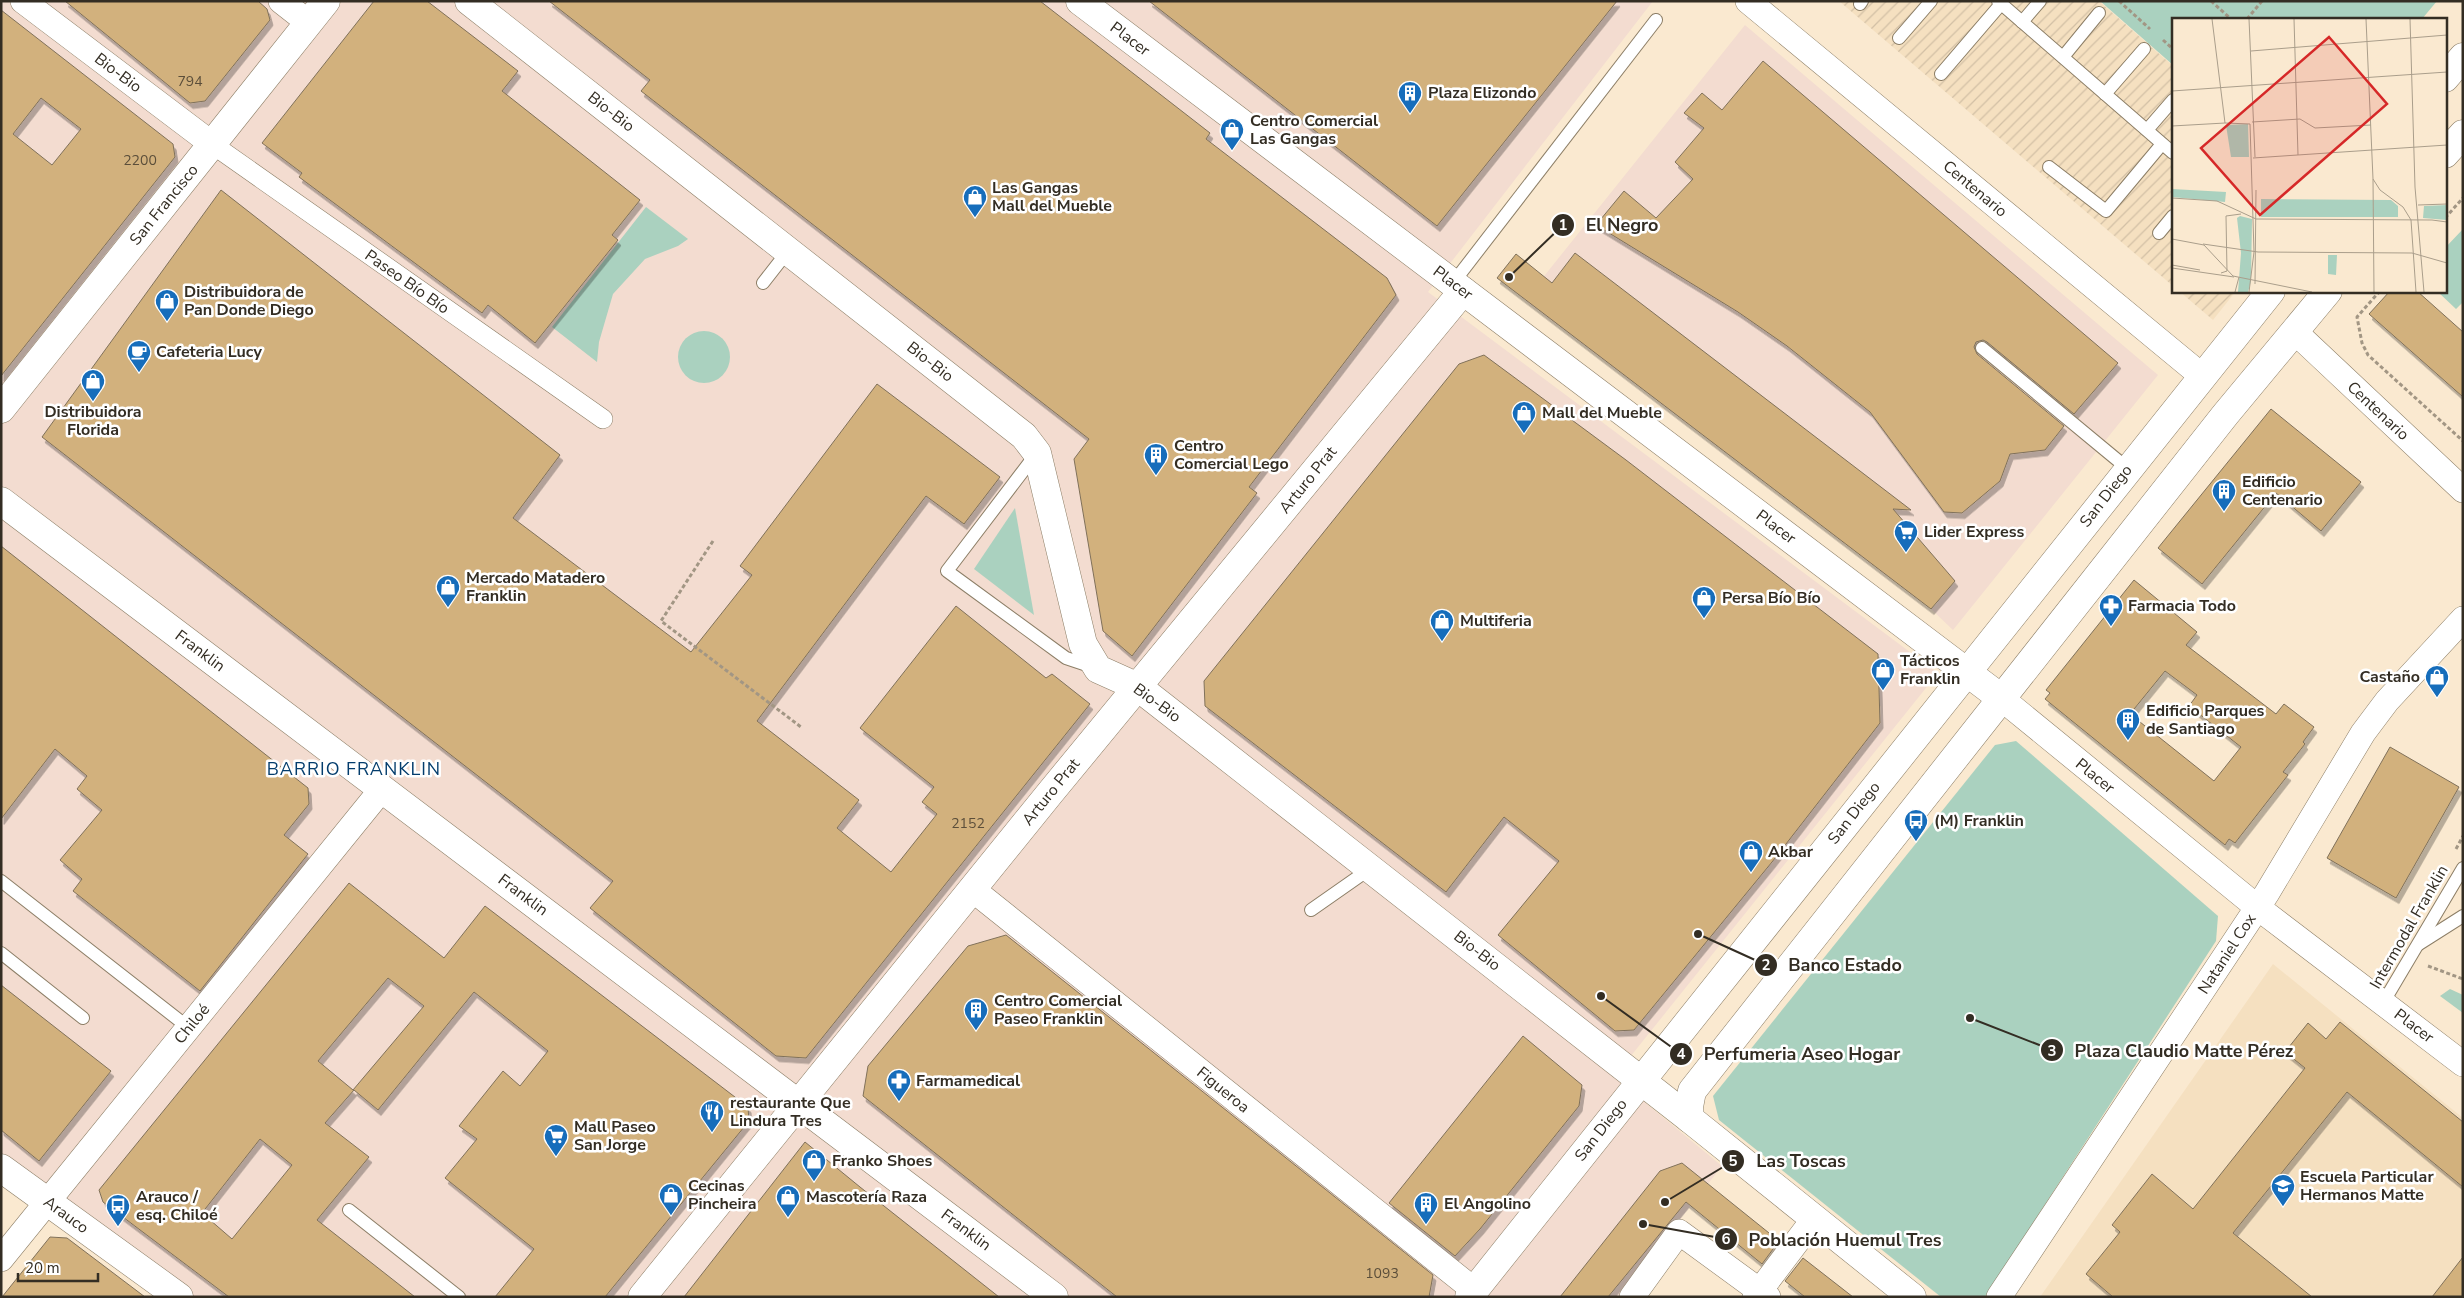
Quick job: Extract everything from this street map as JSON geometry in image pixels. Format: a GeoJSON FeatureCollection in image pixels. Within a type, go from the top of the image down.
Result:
{"type":"FeatureCollection","features":[{"type":"Feature","properties":{"kind":"main road","name":"San Francisco"},"geometry":{"type":"LineString","coordinates":[[1,409],[326,1]]}},
{"type":"Feature","properties":{"kind":"main road","name":"Bio-Bio"},"geometry":{"type":"LineString","coordinates":[[469,1],[1024,436],[1037,453],[1083,644],[1098,669],[1138,687],[1641,1080],[1912,1297]]}},
{"type":"Feature","properties":{"kind":"main road","name":"Placer"},"geometry":{"type":"LineString","coordinates":[[1080,1],[2001,698]]}},
{"type":"Feature","properties":{"kind":"main road"},"geometry":{"type":"LineString","coordinates":[[2446,77],[2463,57]]}},
{"type":"Feature","properties":{"kind":"main road"},"geometry":{"type":"LineString","coordinates":[[2446,153],[2463,134]]}},
{"type":"Feature","properties":{"kind":"main road","name":"Arturo Prat"},"geometry":{"type":"LineString","coordinates":[[642,1297],[797,1103],[1138,687],[1458,287]]}},
{"type":"Feature","properties":{"kind":"main road","name":"San Diego"},"geometry":{"type":"LineString","coordinates":[[1471,1293],[2270,292]]}},
{"type":"Feature","properties":{"kind":"main road"},"geometry":{"type":"LineString","coordinates":[[1690,1119],[1692,1091],[2001,698],[2327,292]]}},
{"type":"Feature","properties":{"kind":"main road","name":"Franklin"},"geometry":{"type":"LineString","coordinates":[[1,501],[797,1103],[1046,1294]]}},
{"type":"Feature","properties":{"kind":"main road","name":"Arauco"},"geometry":{"type":"LineString","coordinates":[[1,1168],[179,1297]]}},
{"type":"Feature","properties":{"kind":"street","name":"Bio-Bio"},"geometry":{"type":"LineString","coordinates":[[23,1],[212,144]]}},
{"type":"Feature","properties":{"kind":"street"},"geometry":{"type":"LineString","coordinates":[[281,1],[309,23]]}},
{"type":"Feature","properties":{"kind":"street","name":"Centenario"},"geometry":{"type":"LineString","coordinates":[[1748,1],[2202,376]]}},
{"type":"Feature","properties":{"kind":"street","name":"Paseo Bío Bío"},"geometry":{"type":"LineString","coordinates":[[212,144],[603,419]]}},
{"type":"Feature","properties":{"kind":"street","name":"Centenario"},"geometry":{"type":"LineString","coordinates":[[2294,331],[2463,490]]}},
{"type":"Feature","properties":{"kind":"street","name":"Nataniel Cox"},"geometry":{"type":"LineString","coordinates":[[2000,1297],[2257,907],[2363,733],[2387,701],[2460,624]]}},
{"type":"Feature","properties":{"kind":"street","name":"Placer"},"geometry":{"type":"LineString","coordinates":[[2001,698],[2257,907],[2463,1064]]}},
{"type":"Feature","properties":{"kind":"street","name":"Chiloé"},"geometry":{"type":"LineString","coordinates":[[1,1259],[382,789]]}},
{"type":"Feature","properties":{"kind":"street","name":"Figueroa"},"geometry":{"type":"LineString","coordinates":[[972,889],[1471,1293]]}},
{"type":"Feature","properties":{"kind":"street"},"geometry":{"type":"LineString","coordinates":[[1632,1297],[1679,1232],[1760,1295],[1814,1219]]}},
{"type":"Feature","properties":{"kind":"lane"},"geometry":{"type":"LineString","coordinates":[[1899,38],[1931,1]]}},
{"type":"Feature","properties":{"kind":"lane"},"geometry":{"type":"LineString","coordinates":[[2022,22],[2040,1]]}},
{"type":"Feature","properties":{"kind":"lane"},"geometry":{"type":"LineString","coordinates":[[1941,74],[1999,3],[2172,151]]}},
{"type":"Feature","properties":{"kind":"lane"},"geometry":{"type":"LineString","coordinates":[[2063,58],[2100,13]]}},
{"type":"Feature","properties":{"kind":"lane"},"geometry":{"type":"LineString","coordinates":[[1458,287],[1656,20]]}},
{"type":"Feature","properties":{"kind":"lane"},"geometry":{"type":"LineString","coordinates":[[2105,94],[2144,49]]}},
{"type":"Feature","properties":{"kind":"lane"},"geometry":{"type":"LineString","coordinates":[[2147,130],[2172,101]]}},
{"type":"Feature","properties":{"kind":"lane"},"geometry":{"type":"LineString","coordinates":[[2049,167],[2106,211],[2162,144]]}},
{"type":"Feature","properties":{"kind":"lane"},"geometry":{"type":"LineString","coordinates":[[2159,233],[2172,217]]}},
{"type":"Feature","properties":{"kind":"lane"},"geometry":{"type":"LineString","coordinates":[[763,283],[788,251]]}},
{"type":"Feature","properties":{"kind":"lane"},"geometry":{"type":"LineString","coordinates":[[1982,348],[2128,468]]}},
{"type":"Feature","properties":{"kind":"lane"},"geometry":{"type":"LineString","coordinates":[[1037,453],[947,571],[1066,658],[1098,669]]}},
{"type":"Feature","properties":{"kind":"lane"},"geometry":{"type":"LineString","coordinates":[[1311,910],[1371,868]]}},
{"type":"Feature","properties":{"kind":"lane","name":"Intermodal Franklin"},"geometry":{"type":"LineString","coordinates":[[2383,1003],[2463,868]]}},
{"type":"Feature","properties":{"kind":"lane"},"geometry":{"type":"LineString","coordinates":[[1,881],[189,1028]]}},
{"type":"Feature","properties":{"kind":"lane"},"geometry":{"type":"LineString","coordinates":[[2417,945],[2463,916]]}},
{"type":"Feature","properties":{"kind":"lane"},"geometry":{"type":"LineString","coordinates":[[1,953],[82,1018]]}},
{"type":"Feature","properties":{"kind":"lane"},"geometry":{"type":"LineString","coordinates":[[349,1210],[459,1297]]}},
{"type":"Feature","properties":{"kind":"path"},"geometry":{"type":"LineString","coordinates":[[2119,1],[2153,31]]}},
{"type":"Feature","properties":{"kind":"path"},"geometry":{"type":"LineString","coordinates":[[2211,1],[2230,18]]}},
{"type":"Feature","properties":{"kind":"path"},"geometry":{"type":"LineString","coordinates":[[2248,18],[2262,1]]}},
{"type":"Feature","properties":{"kind":"path"},"geometry":{"type":"LineString","coordinates":[[2159,37],[2172,48]]}},
{"type":"Feature","properties":{"kind":"path"},"geometry":{"type":"LineString","coordinates":[[2446,217],[2463,198]]}},
{"type":"Feature","properties":{"kind":"path"},"geometry":{"type":"LineString","coordinates":[[2379,292],[2357,317],[2362,343],[2368,355],[2463,441]]}},
{"type":"Feature","properties":{"kind":"path"},"geometry":{"type":"LineString","coordinates":[[713,541],[662,621],[801,726]]}},
{"type":"Feature","properties":{"kind":"shaded area"},"geometry":{"type":"Polygon","coordinates":[[[1,1],[1653,1],[1428,292],[1938,673],[1614,1077],[1722,1166],[1619,1297],[183,1297],[1,1156],[1,1]]]}},
{"type":"Feature","properties":{"kind":"shaded area"},"geometry":{"type":"Polygon","coordinates":[[[1839,1],[2099,1],[2172,65],[2172,285],[1839,1]]]}},
{"type":"Feature","properties":{"kind":"shaded area"},"geometry":{"type":"Polygon","coordinates":[[[1745,25],[2158,375],[1953,630],[1931,609],[1525,300],[1745,25]]]}},
{"type":"Feature","properties":{"kind":"shaded area"},"geometry":{"type":"Polygon","coordinates":[[[2180,292],[2235,292],[2213,320],[2180,292]]]}},
{"type":"Feature","properties":{"kind":"shaded area","name":"Escuela Particular Hermanos Matte"},"geometry":{"type":"Polygon","coordinates":[[[2273,964],[2463,1118],[2463,1297],[2040,1297],[2273,964]]]}},
{"type":"Feature","properties":{"kind":"green space"},"geometry":{"type":"Polygon","coordinates":[[[2100,1],[2437,1],[2423,18],[2172,18],[2172,64],[2100,1]]]}},
{"type":"Feature","properties":{"kind":"green space"},"geometry":{"type":"Polygon","coordinates":[[[646,207],[688,239],[678,246],[645,259],[613,294],[599,342],[597,362],[552,327],[646,207]]]}},
{"type":"Feature","properties":{"kind":"green space"},"geometry":{"type":"Polygon","coordinates":[[[2463,229],[2463,302],[2456,309],[2438,292],[2446,292],[2446,247],[2463,229]]]}},
{"type":"Feature","properties":{"kind":"green space"},"geometry":{"type":"Polygon","coordinates":[[[699,331],[709,331],[723,338],[730,352],[730,362],[723,376],[709,383],[699,383],[689,379],[682,372],[678,362],[678,352],[682,342],[689,335],[699,331]]]}},
{"type":"Feature","properties":{"kind":"green space"},"geometry":{"type":"Polygon","coordinates":[[[1015,508],[1034,615],[974,569],[1015,508]]]}},
{"type":"Feature","properties":{"kind":"green space"},"geometry":{"type":"Polygon","coordinates":[[[2016,741],[2218,916],[2216,941],[1985,1297],[1941,1297],[1719,1120],[1713,1096],[1995,745],[2016,741]]]}},
{"type":"Feature","properties":{"kind":"green space"},"geometry":{"type":"Polygon","coordinates":[[[2450,989],[2463,995],[2463,1013],[2440,996],[2450,989]]]}},
{"type":"Feature","properties":{"kind":"building"},"geometry":{"type":"Polygon","coordinates":[[[65,1],[258,1],[267,9],[270,20],[205,101],[190,103],[65,1]]]}},
{"type":"Feature","properties":{"kind":"building"},"geometry":{"type":"Polygon","coordinates":[[[374,1],[427,1],[518,71],[502,91],[640,200],[612,235],[618,240],[535,343],[488,305],[482,313],[299,177],[302,173],[262,143],[374,1]]]}},
{"type":"Feature","properties":{"kind":"building"},"geometry":{"type":"Polygon","coordinates":[[[549,1],[1040,1],[1210,133],[1206,139],[1387,278],[1396,295],[1249,487],[1257,493],[1132,656],[1103,631],[1074,459],[1089,439],[641,91],[650,80],[549,1]]]}},
{"type":"Feature","properties":{"kind":"building","name":"Plaza Elizondo"},"geometry":{"type":"Polygon","coordinates":[[[1149,1],[1617,1],[1437,226],[1149,1]]]}},
{"type":"Feature","properties":{"kind":"building"},"geometry":{"type":"Polygon","coordinates":[[[1,10],[173,144],[175,157],[1,376],[1,10]],[[41,98],[13,134],[52,165],[81,129],[41,98]]]}},
{"type":"Feature","properties":{"kind":"building"},"geometry":{"type":"Polygon","coordinates":[[[1763,61],[2118,363],[2074,414],[1987,342],[1983,340],[1976,342],[1974,347],[1977,354],[2064,426],[2045,450],[2010,454],[2000,481],[1962,513],[1944,512],[1870,412],[1787,346],[1738,312],[1596,225],[1624,191],[1656,218],[1693,179],[1675,162],[1704,128],[1684,113],[1702,93],[1722,110],[1763,61]]]}},
{"type":"Feature","properties":{"kind":"building","name":"Mercado Matadero Franklin"},"geometry":{"type":"Polygon","coordinates":[[[221,190],[560,455],[513,518],[691,652],[752,575],[740,566],[877,384],[1000,477],[964,524],[926,496],[757,721],[859,800],[837,828],[891,872],[937,814],[922,802],[934,787],[860,728],[956,606],[1046,678],[1052,674],[1090,704],[806,1058],[776,1056],[590,908],[613,881],[42,437],[221,190]]]}},
{"type":"Feature","properties":{"kind":"building"},"geometry":{"type":"Polygon","coordinates":[[[1575,253],[1911,510],[1893,509],[1955,581],[1931,609],[1497,278],[1516,254],[1552,283],[1575,253]]]}},
{"type":"Feature","properties":{"kind":"building"},"geometry":{"type":"Polygon","coordinates":[[[2389,292],[2418,292],[2463,332],[2463,397],[2369,314],[2389,292]]]}},
{"type":"Feature","properties":{"kind":"building"},"geometry":{"type":"Polygon","coordinates":[[[1484,355],[1626,460],[1878,654],[1880,723],[1772,862],[1634,1030],[1615,1031],[1498,935],[1559,861],[1504,817],[1446,892],[1205,706],[1204,681],[1459,364],[1484,355]]]}},
{"type":"Feature","properties":{"kind":"building","name":"Edificio Centenario"},"geometry":{"type":"Polygon","coordinates":[[[2271,409],[2361,482],[2321,531],[2276,493],[2202,584],[2158,548],[2271,409]]]}},
{"type":"Feature","properties":{"kind":"building"},"geometry":{"type":"Polygon","coordinates":[[[1,546],[308,788],[309,804],[284,835],[308,854],[200,991],[73,891],[82,879],[60,860],[102,810],[77,789],[87,776],[55,749],[1,819],[1,546]]]}},
{"type":"Feature","properties":{"kind":"building","name":"Edificio Parques de Santiago"},"geometry":{"type":"Polygon","coordinates":[[[2134,580],[2197,632],[2186,645],[2276,714],[2284,704],[2314,727],[2303,742],[2305,744],[2283,772],[2288,775],[2235,843],[2229,839],[2225,845],[2045,699],[2050,693],[2046,690],[2134,580]],[[2165,671],[2130,714],[2214,781],[2241,747],[2189,706],[2197,695],[2165,671]]]}},
{"type":"Feature","properties":{"kind":"building"},"geometry":{"type":"Polygon","coordinates":[[[2390,747],[2459,787],[2396,898],[2327,858],[2390,747]]]}},
{"type":"Feature","properties":{"kind":"building"},"geometry":{"type":"Polygon","coordinates":[[[349,883],[444,958],[485,906],[748,1107],[749,1121],[605,1297],[495,1297],[534,1249],[445,1178],[477,1139],[459,1126],[503,1071],[520,1086],[548,1051],[474,992],[378,1110],[354,1090],[325,1123],[369,1157],[317,1220],[415,1297],[229,1297],[103,1202],[99,1190],[349,883]],[[388,978],[318,1061],[353,1090],[424,1006],[388,978]],[[260,1139],[202,1213],[232,1239],[292,1165],[260,1139]]]}},
{"type":"Feature","properties":{"kind":"building"},"geometry":{"type":"Polygon","coordinates":[[[1006,935],[1433,1275],[1429,1297],[1117,1297],[863,1096],[868,1066],[968,946],[1006,935]]]}},
{"type":"Feature","properties":{"kind":"building"},"geometry":{"type":"Polygon","coordinates":[[[1,985],[111,1071],[39,1161],[1,1130],[1,985]]]}},
{"type":"Feature","properties":{"kind":"building"},"geometry":{"type":"Polygon","coordinates":[[[2340,1022],[2463,1122],[2463,1187],[2347,1092],[2233,1233],[2312,1297],[2113,1297],[2086,1274],[2120,1232],[2112,1225],[2152,1174],[2193,1209],[2305,1068],[2285,1052],[2308,1023],[2326,1039],[2340,1022]]]}},
{"type":"Feature","properties":{"kind":"building"},"geometry":{"type":"Polygon","coordinates":[[[1523,1036],[1582,1085],[1579,1106],[1480,1229],[1455,1256],[1389,1203],[1523,1036]]]}},
{"type":"Feature","properties":{"kind":"building"},"geometry":{"type":"Polygon","coordinates":[[[805,1142],[860,1187],[999,1297],[684,1297],[805,1142]]]}},
{"type":"Feature","properties":{"kind":"building"},"geometry":{"type":"Polygon","coordinates":[[[1682,1163],[1779,1241],[1762,1264],[1686,1202],[1608,1297],[1560,1297],[1660,1171],[1682,1163]]]}},
{"type":"Feature","properties":{"kind":"building"},"geometry":{"type":"Polygon","coordinates":[[[50,1237],[67,1238],[145,1297],[2,1297],[50,1237]]]}},
{"type":"Feature","properties":{"kind":"building"},"geometry":{"type":"Polygon","coordinates":[[[2463,1257],[2463,1297],[2432,1297],[2463,1257]]]}},
{"type":"Feature","properties":{"kind":"building"},"geometry":{"type":"Polygon","coordinates":[[[1803,1258],[1853,1297],[1805,1297],[1785,1281],[1803,1258]]]}},
{"type":"Feature","properties":{"kind":"place","name":"Plaza Elizondo"},"geometry":{"type":"Point","coordinates":[1410,114]}},
{"type":"Feature","properties":{"kind":"place","name":"Centro Comercial Las Gangas"},"geometry":{"type":"Point","coordinates":[1232,151]}},
{"type":"Feature","properties":{"kind":"place","name":"Las Gangas Mall del Mueble"},"geometry":{"type":"Point","coordinates":[975,218]}},
{"type":"Feature","properties":{"kind":"place","name":"El Negro"},"geometry":{"type":"Point","coordinates":[1509,277]}},
{"type":"Feature","properties":{"kind":"place","name":"Distribuidora de Pan Donde Diego"},"geometry":{"type":"Point","coordinates":[167,322]}},
{"type":"Feature","properties":{"kind":"place","name":"Cafeteria Lucy"},"geometry":{"type":"Point","coordinates":[139,373]}},
{"type":"Feature","properties":{"kind":"place","name":"Distribuidora Florida"},"geometry":{"type":"Point","coordinates":[93,402]}},
{"type":"Feature","properties":{"kind":"place","name":"Mall del Mueble"},"geometry":{"type":"Point","coordinates":[1524,434]}},
{"type":"Feature","properties":{"kind":"place","name":"Centro Comercial Lego"},"geometry":{"type":"Point","coordinates":[1156,476]}},
{"type":"Feature","properties":{"kind":"place","name":"Edificio Centenario"},"geometry":{"type":"Point","coordinates":[2224,512]}},
{"type":"Feature","properties":{"kind":"place","name":"Lider Express"},"geometry":{"type":"Point","coordinates":[1906,553]}},
{"type":"Feature","properties":{"kind":"place","name":"Mercado Matadero Franklin"},"geometry":{"type":"Point","coordinates":[448,608]}},
{"type":"Feature","properties":{"kind":"place","name":"Persa Bío Bío"},"geometry":{"type":"Point","coordinates":[1704,619]}},
{"type":"Feature","properties":{"kind":"place","name":"Farmacia Todo"},"geometry":{"type":"Point","coordinates":[2111,627]}},
{"type":"Feature","properties":{"kind":"place","name":"Multiferia"},"geometry":{"type":"Point","coordinates":[1442,642]}},
{"type":"Feature","properties":{"kind":"place","name":"Tácticos Franklin"},"geometry":{"type":"Point","coordinates":[1883,691]}},
{"type":"Feature","properties":{"kind":"place","name":"Castaño"},"geometry":{"type":"Point","coordinates":[2437,698]}},
{"type":"Feature","properties":{"kind":"place","name":"Edificio Parques de Santiago"},"geometry":{"type":"Point","coordinates":[2128,741]}},
{"type":"Feature","properties":{"kind":"place","name":"(M) Franklin"},"geometry":{"type":"Point","coordinates":[1916,842]}},
{"type":"Feature","properties":{"kind":"place","name":"Akbar"},"geometry":{"type":"Point","coordinates":[1751,873]}},
{"type":"Feature","properties":{"kind":"place","name":"Banco Estado"},"geometry":{"type":"Point","coordinates":[1698,934]}},
{"type":"Feature","properties":{"kind":"place","name":"Perfumeria Aseo Hogar"},"geometry":{"type":"Point","coordinates":[1601,996]}},
{"type":"Feature","properties":{"kind":"place","name":"Plaza Claudio Matte Pérez"},"geometry":{"type":"Point","coordinates":[1970,1018]}},
{"type":"Feature","properties":{"kind":"place","name":"Centro Comercial Paseo Franklin"},"geometry":{"type":"Point","coordinates":[976,1031]}},
{"type":"Feature","properties":{"kind":"place","name":"Farmamedical"},"geometry":{"type":"Point","coordinates":[899,1102]}},
{"type":"Feature","properties":{"kind":"place","name":"restaurante Que Lindura Tres"},"geometry":{"type":"Point","coordinates":[712,1133]}},
{"type":"Feature","properties":{"kind":"place","name":"Mall Paseo San Jorge"},"geometry":{"type":"Point","coordinates":[556,1157]}},
{"type":"Feature","properties":{"kind":"place","name":"Franko Shoes"},"geometry":{"type":"Point","coordinates":[814,1182]}},
{"type":"Feature","properties":{"kind":"place","name":"Las Toscas"},"geometry":{"type":"Point","coordinates":[1665,1202]}},
{"type":"Feature","properties":{"kind":"place","name":"Escuela Particular Hermanos Matte"},"geometry":{"type":"Point","coordinates":[2283,1207]}},
{"type":"Feature","properties":{"kind":"place","name":"Cecinas Pincheira"},"geometry":{"type":"Point","coordinates":[671,1216]}},
{"type":"Feature","properties":{"kind":"place","name":"Mascotería Raza"},"geometry":{"type":"Point","coordinates":[788,1218]}},
{"type":"Feature","properties":{"kind":"place","name":"Población Huemul Tres"},"geometry":{"type":"Point","coordinates":[1643,1224]}},
{"type":"Feature","properties":{"kind":"place","name":"El Angolino"},"geometry":{"type":"Point","coordinates":[1426,1225]}},
{"type":"Feature","properties":{"kind":"place","name":"Arauco / esq. Chiloé"},"geometry":{"type":"Point","coordinates":[118,1227]}},
{"type":"Feature","properties":{"kind":"district","name":"BARRIO FRANKLIN"},"geometry":{"type":"Point","coordinates":[354,769]}}]}
